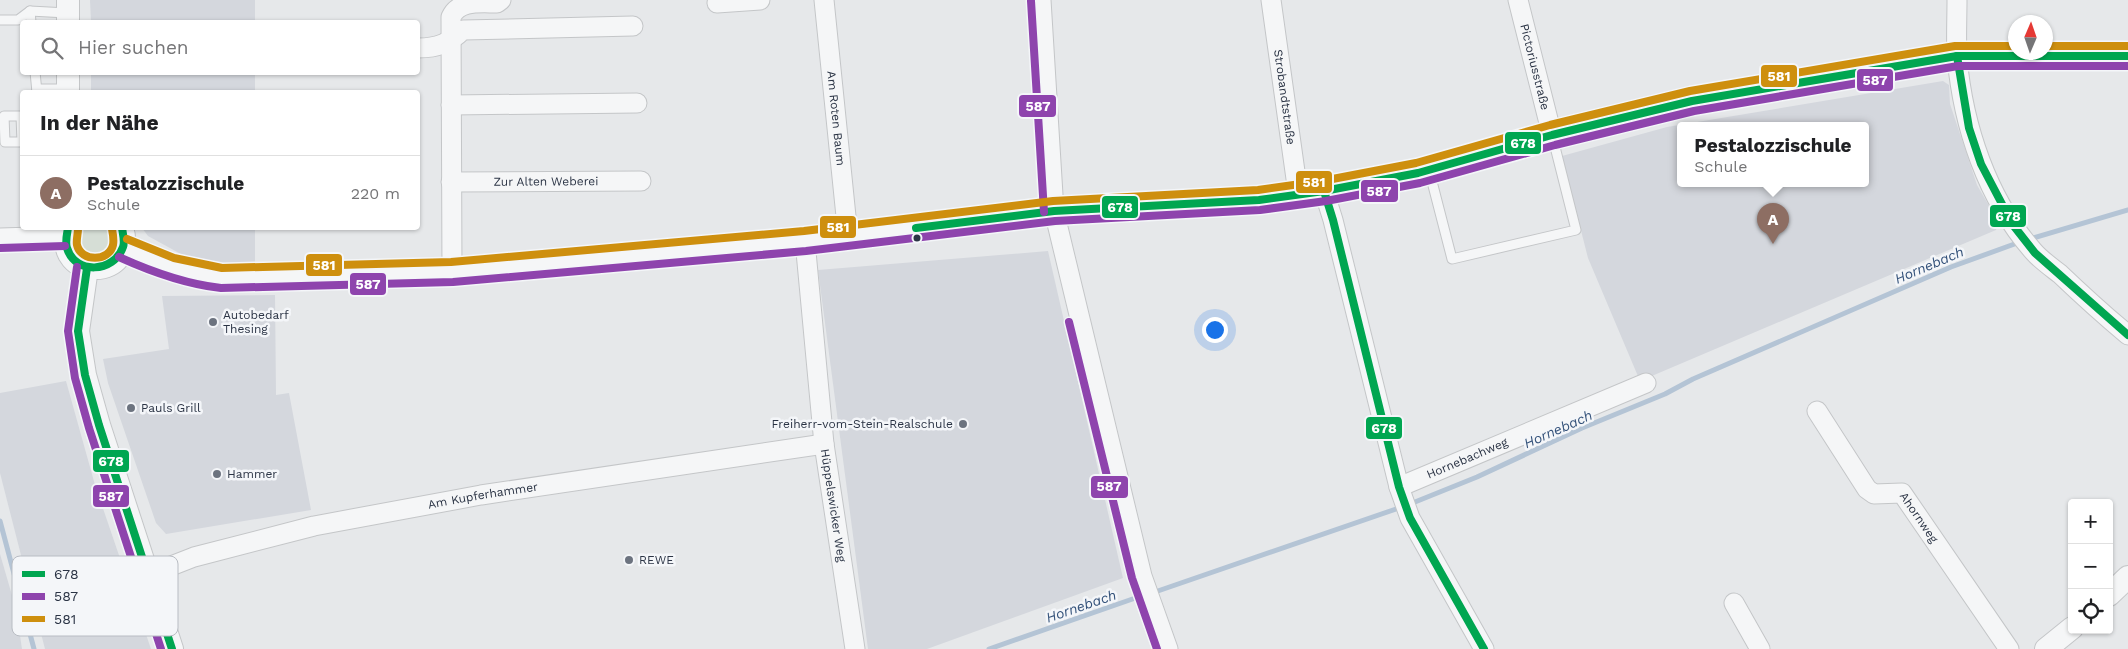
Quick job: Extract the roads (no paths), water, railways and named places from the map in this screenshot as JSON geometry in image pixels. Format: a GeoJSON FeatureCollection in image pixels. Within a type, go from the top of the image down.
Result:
{"type":"FeatureCollection","features":[{"type":"Feature","properties":{"kind":"street"},"geometry":{"type":"LineString","coordinates":[[452,272],[451,17],[454,9],[460,4],[498,2],[501,0]]}},
{"type":"Feature","properties":{"kind":"street"},"geometry":{"type":"LineString","coordinates":[[717,3],[760,0]]}},
{"type":"Feature","properties":{"kind":"street","name":"Am Roten Baum"},"geometry":{"type":"LineString","coordinates":[[824,0],[848,236]]}},
{"type":"Feature","properties":{"kind":"street"},"geometry":{"type":"LineString","coordinates":[[1041,0],[1054,211],[1142,576],[1168,649]]}},
{"type":"Feature","properties":{"kind":"street","name":"Strobandtstraße"},"geometry":{"type":"LineString","coordinates":[[1271,0],[1298,193]]}},
{"type":"Feature","properties":{"kind":"street","name":"Pictoriusstraße"},"geometry":{"type":"LineString","coordinates":[[1518,0],[1552,135]]}},
{"type":"Feature","properties":{"kind":"street"},"geometry":{"type":"LineString","coordinates":[[1958,0],[1957,56],[1969,128],[1981,164],[2012,225],[2035,253],[2128,335]]}},
{"type":"Feature","properties":{"kind":"street"},"geometry":{"type":"LineString","coordinates":[[420,48],[428,48],[450,42],[463,30],[632,26]]}},
{"type":"Feature","properties":{"kind":"street"},"geometry":{"type":"LineString","coordinates":[[0,238],[67,232],[66,246],[70,256],[78,264],[87,268],[99,269],[109,266],[118,258],[123,238],[174,270],[193,275],[222,278],[452,272],[805,241],[1054,211],[1258,200],[1298,193],[1324,191],[1428,170],[1552,135],[1692,101],[1957,56],[2128,56]]}},
{"type":"Feature","properties":{"kind":"street"},"geometry":{"type":"LineString","coordinates":[[451,106],[638,103]]}},
{"type":"Feature","properties":{"kind":"street","name":"Zur Alten Weberei"},"geometry":{"type":"LineString","coordinates":[[451,182],[641,181]]}},
{"type":"Feature","properties":{"kind":"street"},"geometry":{"type":"LineString","coordinates":[[1324,191],[1333,220],[1399,487],[1410,518],[1484,649]]}},
{"type":"Feature","properties":{"kind":"street","name":"Hüppelswicker Weg"},"geometry":{"type":"LineString","coordinates":[[805,241],[824,444],[855,649]]}},
{"type":"Feature","properties":{"kind":"street"},"geometry":{"type":"LineString","coordinates":[[87,268],[78,332],[84,367],[99,425],[142,556]]}},
{"type":"Feature","properties":{"kind":"street","name":"Hornebachweg"},"geometry":{"type":"LineString","coordinates":[[1399,487],[1646,382]]}},
{"type":"Feature","properties":{"kind":"street","name":"Ahornweg"},"geometry":{"type":"LineString","coordinates":[[1817,411],[1866,490],[1874,494],[1902,493],[2009,649]]}},
{"type":"Feature","properties":{"kind":"street","name":"Am Kupferhammer"},"geometry":{"type":"LineString","coordinates":[[178,563],[194,557],[314,526],[482,495],[824,444]]}},
{"type":"Feature","properties":{"kind":"street"},"geometry":{"type":"LineString","coordinates":[[2113,591],[2128,577]]}},
{"type":"Feature","properties":{"kind":"street"},"geometry":{"type":"LineString","coordinates":[[1734,603],[1760,649]]}},
{"type":"Feature","properties":{"kind":"street"},"geometry":{"type":"LineString","coordinates":[[2046,649],[2068,631]]}},
{"type":"Feature","properties":{"kind":"street"},"geometry":{"type":"LineString","coordinates":[[168,636],[172,649]]}},
{"type":"Feature","properties":{"kind":"lane"},"geometry":{"type":"LineString","coordinates":[[30,11],[31,20]]}},
{"type":"Feature","properties":{"kind":"lane"},"geometry":{"type":"LineString","coordinates":[[0,20],[18,20],[30,11],[68,12]]}},
{"type":"Feature","properties":{"kind":"lane"},"geometry":{"type":"LineString","coordinates":[[35,75],[37,90]]}},
{"type":"Feature","properties":{"kind":"lane"},"geometry":{"type":"LineString","coordinates":[[42,90],[68,85]]}},
{"type":"Feature","properties":{"kind":"lane"},"geometry":{"type":"LineString","coordinates":[[20,116],[2,116],[5,142],[20,142]]}},
{"type":"Feature","properties":{"kind":"lane"},"geometry":{"type":"LineString","coordinates":[[1428,170],[1452,259],[1576,230],[1552,135]]}},
{"type":"Feature","properties":{"kind":"waterway","name":"Hornebach"},"geometry":{"type":"LineString","coordinates":[[2030,239],[2128,210]]}},
{"type":"Feature","properties":{"kind":"waterway","name":"Hornebach"},"geometry":{"type":"LineString","coordinates":[[1410,504],[1477,477],[1582,428],[1665,394],[1693,379],[1951,267],[2020,242]]}},
{"type":"Feature","properties":{"kind":"waterway","name":"Hornebach"},"geometry":{"type":"LineString","coordinates":[[1152,593],[1402,507]]}},
{"type":"Feature","properties":{"kind":"waterway"},"geometry":{"type":"LineString","coordinates":[[0,521],[12,566]]}},
{"type":"Feature","properties":{"kind":"waterway","name":"Hornebach"},"geometry":{"type":"LineString","coordinates":[[989,649],[1144,595]]}},
{"type":"Feature","properties":{"kind":"waterway"},"geometry":{"type":"LineString","coordinates":[[31,636],[34,649]]}},
{"type":"Feature","properties":{"kind":"place","name":"Pestalozzischule"},"geometry":{"type":"Point","coordinates":[1773,244]}},
{"type":"Feature","properties":{"kind":"place","name":"Autobedarf Thesing"},"geometry":{"type":"Point","coordinates":[213,322]}},
{"type":"Feature","properties":{"kind":"place","name":"Pauls Grill"},"geometry":{"type":"Point","coordinates":[131,408]}},
{"type":"Feature","properties":{"kind":"place","name":"Freiherr-vom-Stein-Realschule"},"geometry":{"type":"Point","coordinates":[963,424]}},
{"type":"Feature","properties":{"kind":"place","name":"Hammer"},"geometry":{"type":"Point","coordinates":[217,474]}},
{"type":"Feature","properties":{"kind":"place","name":"REWE"},"geometry":{"type":"Point","coordinates":[629,560]}}]}
